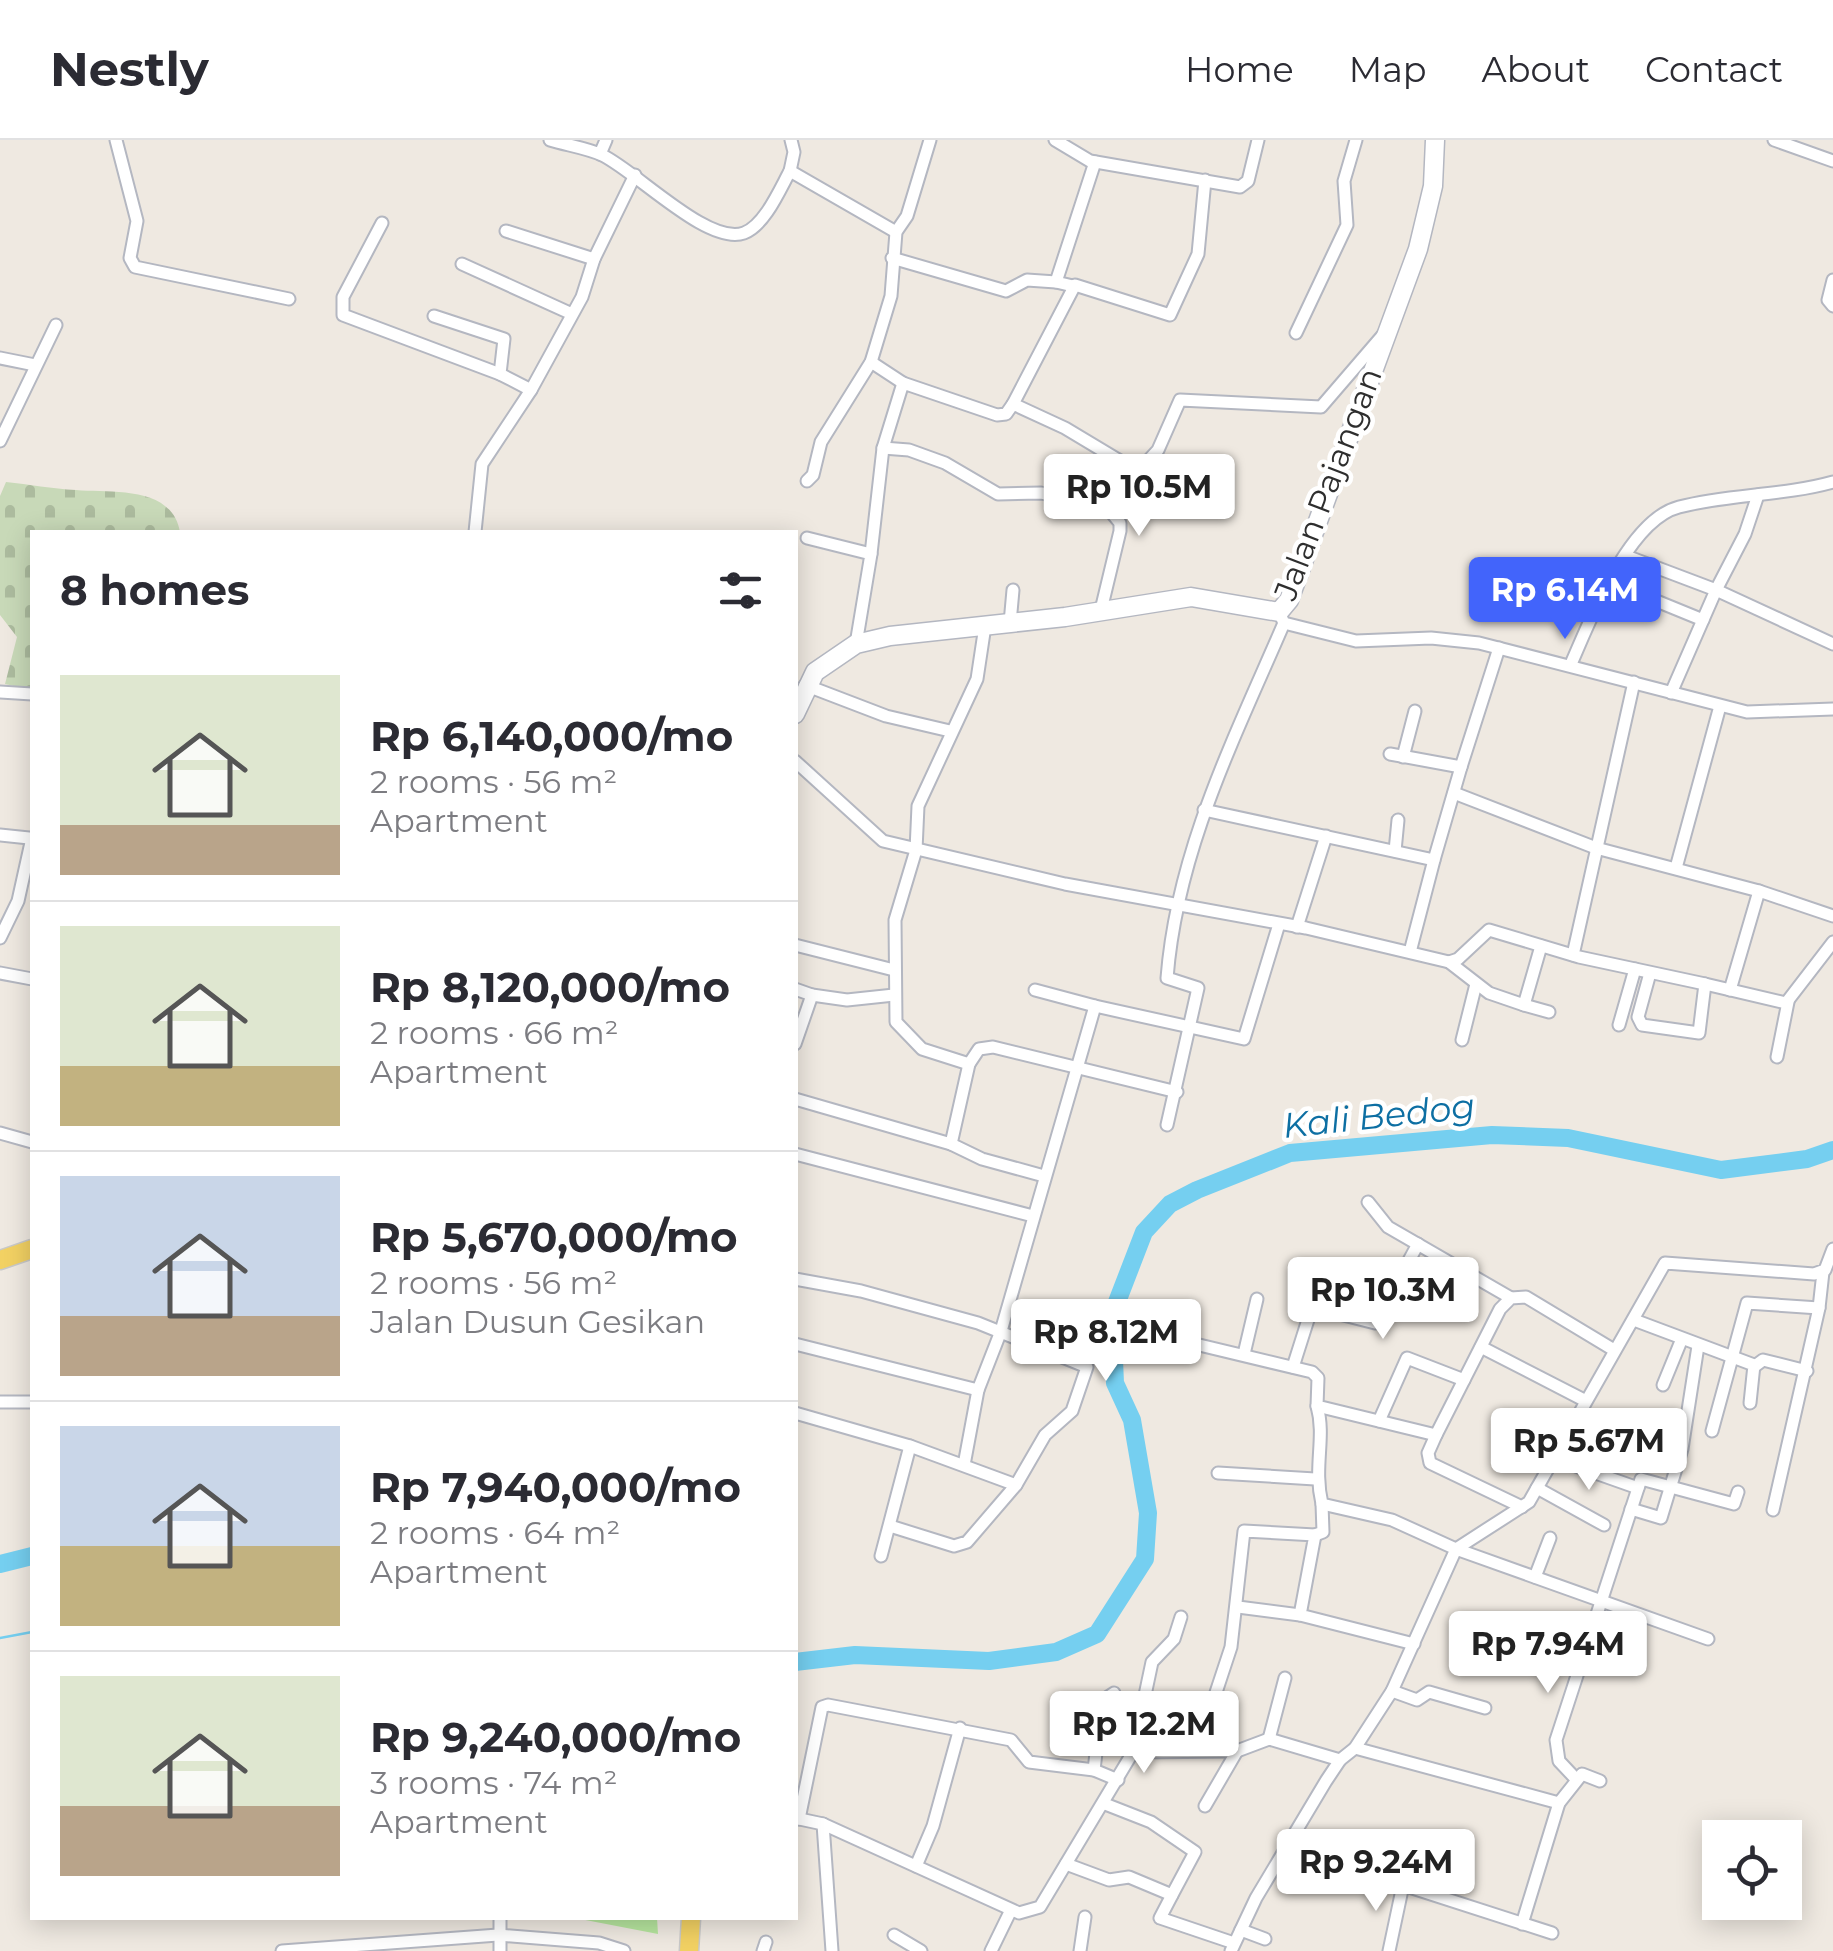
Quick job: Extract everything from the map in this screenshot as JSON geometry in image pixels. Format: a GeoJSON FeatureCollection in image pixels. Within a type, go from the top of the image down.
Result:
{"type":"FeatureCollection","features":[{"type":"Feature","properties":{"kind":"main road","name":"Jalan Pajangan"},"geometry":{"type":"LineString","coordinates":[[805,685],[815,672],[856,644],[890,636],[1205,597],[1281,618],[1418,249],[1433,186],[1434,140]]}},
{"type":"Feature","properties":{"kind":"main road"},"geometry":{"type":"LineString","coordinates":[[798,705],[805,685]]}},
{"type":"Feature","properties":{"kind":"main road"},"geometry":{"type":"LineString","coordinates":[[0,1260],[30,1250]]}},
{"type":"Feature","properties":{"kind":"main road"},"geometry":{"type":"LineString","coordinates":[[689,1951],[691,1920]]}},
{"type":"Feature","properties":{"kind":"street"},"geometry":{"type":"LineString","coordinates":[[116,140],[136,221],[130,252],[135,267],[289,299]]}},
{"type":"Feature","properties":{"kind":"street"},"geometry":{"type":"LineString","coordinates":[[547,140],[600,154],[682,212],[737,234],[752,228],[790,170],[794,152],[791,140]]}},
{"type":"Feature","properties":{"kind":"street"},"geometry":{"type":"LineString","coordinates":[[600,154],[606,140]]}},
{"type":"Feature","properties":{"kind":"street"},"geometry":{"type":"LineString","coordinates":[[806,481],[813,475],[821,442],[871,362],[891,296],[896,232],[908,216],[930,140]]}},
{"type":"Feature","properties":{"kind":"street"},"geometry":{"type":"LineString","coordinates":[[1055,140],[1080,158],[1095,162],[1245,185],[1258,140]]}},
{"type":"Feature","properties":{"kind":"street"},"geometry":{"type":"LineString","coordinates":[[1296,333],[1347,224],[1344,181],[1356,140]]}},
{"type":"Feature","properties":{"kind":"street"},"geometry":{"type":"LineString","coordinates":[[1774,140],[1833,160]]}},
{"type":"Feature","properties":{"kind":"street"},"geometry":{"type":"LineString","coordinates":[[1056,282],[1095,162]]}},
{"type":"Feature","properties":{"kind":"street"},"geometry":{"type":"LineString","coordinates":[[790,170],[896,232]]}},
{"type":"Feature","properties":{"kind":"street"},"geometry":{"type":"LineString","coordinates":[[474,530],[482,464],[531,390],[572,314],[634,175]]}},
{"type":"Feature","properties":{"kind":"street"},"geometry":{"type":"LineString","coordinates":[[892,258],[1006,291],[1027,280],[1079,284],[1170,315],[1198,254],[1205,180]]}},
{"type":"Feature","properties":{"kind":"street"},"geometry":{"type":"LineString","coordinates":[[382,224],[343,296],[343,315],[500,374],[531,390]]}},
{"type":"Feature","properties":{"kind":"street"},"geometry":{"type":"LineString","coordinates":[[506,232],[594,259]]}},
{"type":"Feature","properties":{"kind":"street"},"geometry":{"type":"LineString","coordinates":[[462,264],[572,314]]}},
{"type":"Feature","properties":{"kind":"street"},"geometry":{"type":"LineString","coordinates":[[1833,280],[1828,300],[1833,306]]}},
{"type":"Feature","properties":{"kind":"street"},"geometry":{"type":"LineString","coordinates":[[871,362],[903,383],[997,415],[1006,414],[1073,286]]}},
{"type":"Feature","properties":{"kind":"street"},"geometry":{"type":"LineString","coordinates":[[434,316],[504,338],[500,374]]}},
{"type":"Feature","properties":{"kind":"street"},"geometry":{"type":"LineString","coordinates":[[0,441],[56,325]]}},
{"type":"Feature","properties":{"kind":"street"},"geometry":{"type":"LineString","coordinates":[[1106,506],[1158,450],[1183,398],[1245,406],[1322,407],[1387,332]]}},
{"type":"Feature","properties":{"kind":"street"},"geometry":{"type":"LineString","coordinates":[[0,358],[35,365]]}},
{"type":"Feature","properties":{"kind":"street"},"geometry":{"type":"LineString","coordinates":[[856,644],[883,448],[903,383]]}},
{"type":"Feature","properties":{"kind":"street"},"geometry":{"type":"LineString","coordinates":[[1012,404],[1072,432],[1136,470]]}},
{"type":"Feature","properties":{"kind":"street"},"geometry":{"type":"LineString","coordinates":[[883,448],[908,450],[946,463],[998,494],[1041,493],[1106,506],[1116,516],[1120,531],[1100,610]]}},
{"type":"Feature","properties":{"kind":"street"},"geometry":{"type":"LineString","coordinates":[[1571,664],[1634,542],[1674,508],[1833,482]]}},
{"type":"Feature","properties":{"kind":"street"},"geometry":{"type":"LineString","coordinates":[[1671,692],[1716,590],[1746,534],[1758,495]]}},
{"type":"Feature","properties":{"kind":"street"},"geometry":{"type":"LineString","coordinates":[[806,538],[871,554]]}},
{"type":"Feature","properties":{"kind":"street"},"geometry":{"type":"LineString","coordinates":[[1626,556],[1716,590],[1833,644]]}},
{"type":"Feature","properties":{"kind":"street"},"geometry":{"type":"LineString","coordinates":[[1610,582],[1703,620]]}},
{"type":"Feature","properties":{"kind":"street"},"geometry":{"type":"LineString","coordinates":[[1010,624],[1013,590]]}},
{"type":"Feature","properties":{"kind":"street"},"geometry":{"type":"LineString","coordinates":[[1168,1125],[1198,986],[1166,978],[1174,904],[1204,810],[1281,618],[1356,641],[1431,638],[1499,648],[1747,712],[1833,709]]}},
{"type":"Feature","properties":{"kind":"street"},"geometry":{"type":"LineString","coordinates":[[968,1064],[922,1049],[910,1040],[896,1022],[894,970],[896,920],[916,850],[918,806],[977,679],[985,626]]}},
{"type":"Feature","properties":{"kind":"street"},"geometry":{"type":"LineString","coordinates":[[1410,952],[1499,648]]}},
{"type":"Feature","properties":{"kind":"street"},"geometry":{"type":"LineString","coordinates":[[1573,955],[1634,682]]}},
{"type":"Feature","properties":{"kind":"street"},"geometry":{"type":"LineString","coordinates":[[805,685],[886,716],[950,731]]}},
{"type":"Feature","properties":{"kind":"street"},"geometry":{"type":"LineString","coordinates":[[0,692],[30,694]]}},
{"type":"Feature","properties":{"kind":"street"},"geometry":{"type":"LineString","coordinates":[[1676,868],[1720,706]]}},
{"type":"Feature","properties":{"kind":"street"},"geometry":{"type":"LineString","coordinates":[[1415,711],[1397,756],[1462,767]]}},
{"type":"Feature","properties":{"kind":"street"},"geometry":{"type":"LineString","coordinates":[[798,764],[883,840],[1410,952],[1448,962],[1476,984],[1549,1012]]}},
{"type":"Feature","properties":{"kind":"street"},"geometry":{"type":"LineString","coordinates":[[1454,793],[1596,848],[1759,891],[1833,916]]}},
{"type":"Feature","properties":{"kind":"street"},"geometry":{"type":"LineString","coordinates":[[1204,810],[1434,860]]}},
{"type":"Feature","properties":{"kind":"street"},"geometry":{"type":"LineString","coordinates":[[1395,851],[1398,820]]}},
{"type":"Feature","properties":{"kind":"street"},"geometry":{"type":"LineString","coordinates":[[0,835],[30,838]]}},
{"type":"Feature","properties":{"kind":"street"},"geometry":{"type":"LineString","coordinates":[[1297,927],[1326,836]]}},
{"type":"Feature","properties":{"kind":"street"},"geometry":{"type":"LineString","coordinates":[[0,938],[18,901],[30,843]]}},
{"type":"Feature","properties":{"kind":"street"},"geometry":{"type":"LineString","coordinates":[[1730,990],[1759,891]]}},
{"type":"Feature","properties":{"kind":"street"},"geometry":{"type":"LineString","coordinates":[[1035,990],[1240,1040],[1247,1036],[1279,924]]}},
{"type":"Feature","properties":{"kind":"street"},"geometry":{"type":"LineString","coordinates":[[1448,962],[1458,960],[1486,930],[1573,955],[1788,1002]]}},
{"type":"Feature","properties":{"kind":"street"},"geometry":{"type":"LineString","coordinates":[[1777,1057],[1788,1002],[1833,942]]}},
{"type":"Feature","properties":{"kind":"street"},"geometry":{"type":"LineString","coordinates":[[798,946],[894,970]]}},
{"type":"Feature","properties":{"kind":"street"},"geometry":{"type":"LineString","coordinates":[[1524,1005],[1541,946]]}},
{"type":"Feature","properties":{"kind":"street"},"geometry":{"type":"LineString","coordinates":[[1619,1026],[1635,968]]}},
{"type":"Feature","properties":{"kind":"street"},"geometry":{"type":"LineString","coordinates":[[1650,972],[1638,1017],[1646,1028],[1700,1032],[1705,984]]}},
{"type":"Feature","properties":{"kind":"street"},"geometry":{"type":"LineString","coordinates":[[0,973],[30,978]]}},
{"type":"Feature","properties":{"kind":"street"},"geometry":{"type":"LineString","coordinates":[[1462,1040],[1476,984]]}},
{"type":"Feature","properties":{"kind":"street"},"geometry":{"type":"LineString","coordinates":[[798,990],[847,1000],[894,995]]}},
{"type":"Feature","properties":{"kind":"street"},"geometry":{"type":"LineString","coordinates":[[798,1035],[812,995]]}},
{"type":"Feature","properties":{"kind":"street"},"geometry":{"type":"LineString","coordinates":[[964,1465],[978,1390],[1001,1331],[1095,1006]]}},
{"type":"Feature","properties":{"kind":"street"},"geometry":{"type":"LineString","coordinates":[[951,1144],[968,1064],[974,1052],[993,1047],[1177,1092]]}},
{"type":"Feature","properties":{"kind":"street"},"geometry":{"type":"LineString","coordinates":[[798,1100],[951,1144],[982,1159],[1044,1176]]}},
{"type":"Feature","properties":{"kind":"street"},"geometry":{"type":"LineString","coordinates":[[0,1134],[30,1142]]}},
{"type":"Feature","properties":{"kind":"street"},"geometry":{"type":"LineString","coordinates":[[798,1155],[1034,1216]]}},
{"type":"Feature","properties":{"kind":"street"},"geometry":{"type":"LineString","coordinates":[[1368,1202],[1388,1227],[1511,1298],[1526,1297],[1614,1350]]}},
{"type":"Feature","properties":{"kind":"street"},"geometry":{"type":"LineString","coordinates":[[1294,1367],[1312,1306],[1375,1323],[1418,1244]]}},
{"type":"Feature","properties":{"kind":"street"},"geometry":{"type":"LineString","coordinates":[[1773,1510],[1807,1371],[1819,1308],[1819,1273],[1833,1249]]}},
{"type":"Feature","properties":{"kind":"street"},"geometry":{"type":"LineString","coordinates":[[1105,1804],[1151,1822],[1196,1852],[1160,1918],[1232,1947],[1291,1838],[1340,1760],[1355,1748],[1392,1691],[1456,1549],[1522,1508],[1537,1488],[1665,1263],[1819,1273]]}},
{"type":"Feature","properties":{"kind":"street"},"geometry":{"type":"LineString","coordinates":[[798,1280],[860,1291],[1001,1331],[1087,1368],[1072,1411],[1045,1434],[1016,1485],[961,1546],[890,1526]]}},
{"type":"Feature","properties":{"kind":"street"},"geometry":{"type":"LineString","coordinates":[[1511,1298],[1500,1309],[1480,1346],[1428,1453],[1430,1463],[1522,1508]]}},
{"type":"Feature","properties":{"kind":"street"},"geometry":{"type":"LineString","coordinates":[[1244,1354],[1257,1299]]}},
{"type":"Feature","properties":{"kind":"street"},"geometry":{"type":"LineString","coordinates":[[1712,1431],[1749,1302],[1819,1308]]}},
{"type":"Feature","properties":{"kind":"street"},"geometry":{"type":"LineString","coordinates":[[1634,1320],[1755,1366]]}},
{"type":"Feature","properties":{"kind":"street"},"geometry":{"type":"LineString","coordinates":[[1663,1385],[1681,1341]]}},
{"type":"Feature","properties":{"kind":"street"},"geometry":{"type":"LineString","coordinates":[[1191,1342],[1316,1374],[1320,1438],[1315,1479],[1322,1504],[1323,1532],[1243,1532],[1231,1647],[1197,1750]]}},
{"type":"Feature","properties":{"kind":"street"},"geometry":{"type":"LineString","coordinates":[[798,1345],[978,1390]]}},
{"type":"Feature","properties":{"kind":"street"},"geometry":{"type":"LineString","coordinates":[[1480,1346],[1584,1400]]}},
{"type":"Feature","properties":{"kind":"street"},"geometry":{"type":"LineString","coordinates":[[1632,1510],[1663,1519],[1686,1429],[1698,1346]]}},
{"type":"Feature","properties":{"kind":"street"},"geometry":{"type":"LineString","coordinates":[[1379,1421],[1407,1358],[1464,1380]]}},
{"type":"Feature","properties":{"kind":"street"},"geometry":{"type":"LineString","coordinates":[[1750,1403],[1755,1366],[1763,1360],[1807,1371]]}},
{"type":"Feature","properties":{"kind":"street"},"geometry":{"type":"LineString","coordinates":[[0,1402],[30,1402]]}},
{"type":"Feature","properties":{"kind":"street"},"geometry":{"type":"LineString","coordinates":[[1317,1406],[1436,1435]]}},
{"type":"Feature","properties":{"kind":"street"},"geometry":{"type":"LineString","coordinates":[[798,1414],[910,1446],[1016,1485]]}},
{"type":"Feature","properties":{"kind":"street"},"geometry":{"type":"LineString","coordinates":[[880,1556],[910,1446]]}},
{"type":"Feature","properties":{"kind":"street"},"geometry":{"type":"LineString","coordinates":[[1553,1458],[1638,1488]]}},
{"type":"Feature","properties":{"kind":"street"},"geometry":{"type":"LineString","coordinates":[[1218,1473],[1315,1479]]}},
{"type":"Feature","properties":{"kind":"street"},"geometry":{"type":"LineString","coordinates":[[1575,1778],[1559,1761],[1556,1740],[1644,1477],[1734,1504],[1738,1492]]}},
{"type":"Feature","properties":{"kind":"street"},"geometry":{"type":"LineString","coordinates":[[1537,1488],[1604,1525]]}},
{"type":"Feature","properties":{"kind":"street"},"geometry":{"type":"LineString","coordinates":[[1322,1504],[1392,1520],[1456,1549],[1708,1639]]}},
{"type":"Feature","properties":{"kind":"street"},"geometry":{"type":"LineString","coordinates":[[1300,1616],[1315,1535]]}},
{"type":"Feature","properties":{"kind":"street"},"geometry":{"type":"LineString","coordinates":[[1536,1577],[1550,1538]]}},
{"type":"Feature","properties":{"kind":"street"},"geometry":{"type":"LineString","coordinates":[[1238,1607],[1300,1616],[1414,1644]]}},
{"type":"Feature","properties":{"kind":"street"},"geometry":{"type":"LineString","coordinates":[[798,1819],[822,1824],[1010,1912],[1040,1907],[1105,1804],[1132,1752],[1150,1667],[1174,1639],[1180,1617]]}},
{"type":"Feature","properties":{"kind":"street"},"geometry":{"type":"LineString","coordinates":[[1269,1739],[1286,1678]]}},
{"type":"Feature","properties":{"kind":"street"},"geometry":{"type":"LineString","coordinates":[[1392,1691],[1417,1700],[1428,1692],[1485,1708]]}},
{"type":"Feature","properties":{"kind":"street"},"geometry":{"type":"LineString","coordinates":[[1094,1770],[1102,1701],[1114,1692]]}},
{"type":"Feature","properties":{"kind":"street"},"geometry":{"type":"LineString","coordinates":[[798,1815],[822,1707],[885,1713],[1010,1740],[1029,1762],[1094,1770],[1118,1780]]}},
{"type":"Feature","properties":{"kind":"street"},"geometry":{"type":"LineString","coordinates":[[916,1866],[933,1826],[960,1728]]}},
{"type":"Feature","properties":{"kind":"street"},"geometry":{"type":"LineString","coordinates":[[1132,1752],[1238,1751],[1269,1739],[1340,1760]]}},
{"type":"Feature","properties":{"kind":"street"},"geometry":{"type":"LineString","coordinates":[[1355,1748],[1560,1803]]}},
{"type":"Feature","properties":{"kind":"street"},"geometry":{"type":"LineString","coordinates":[[1204,1806],[1238,1751]]}},
{"type":"Feature","properties":{"kind":"street"},"geometry":{"type":"LineString","coordinates":[[1522,1924],[1560,1803],[1575,1778],[1585,1774],[1600,1781]]}},
{"type":"Feature","properties":{"kind":"street"},"geometry":{"type":"LineString","coordinates":[[822,1824],[832,1951]]}},
{"type":"Feature","properties":{"kind":"street"},"geometry":{"type":"LineString","coordinates":[[1291,1838],[1403,1885],[1552,1933]]}},
{"type":"Feature","properties":{"kind":"street"},"geometry":{"type":"LineString","coordinates":[[1066,1864],[1109,1880],[1129,1877],[1172,1895]]}},
{"type":"Feature","properties":{"kind":"street"},"geometry":{"type":"LineString","coordinates":[[1388,1951],[1403,1885]]}},
{"type":"Feature","properties":{"kind":"street"},"geometry":{"type":"LineString","coordinates":[[991,1951],[1010,1912]]}},
{"type":"Feature","properties":{"kind":"street"},"geometry":{"type":"LineString","coordinates":[[1080,1951],[1085,1917]]}},
{"type":"Feature","properties":{"kind":"street"},"geometry":{"type":"LineString","coordinates":[[500,1920],[500,1951]]}},
{"type":"Feature","properties":{"kind":"street"},"geometry":{"type":"LineString","coordinates":[[1240,1930],[1265,1939]]}},
{"type":"Feature","properties":{"kind":"street"},"geometry":{"type":"LineString","coordinates":[[282,1951],[498,1935],[599,1943],[624,1951]]}},
{"type":"Feature","properties":{"kind":"street"},"geometry":{"type":"LineString","coordinates":[[894,1935],[921,1951]]}},
{"type":"Feature","properties":{"kind":"green space"},"geometry":{"type":"Polygon","coordinates":[[[6,482],[138,494],[165,506],[179,530],[30,530],[30,690],[5,684],[17,637],[0,615],[0,496],[6,482]]]}},
{"type":"Feature","properties":{"kind":"green space"},"geometry":{"type":"Polygon","coordinates":[[[585,1920],[657,1920],[658,1934],[585,1920]]]}},
{"type":"Feature","properties":{"kind":"waterway","name":"Kali Bedog"},"geometry":{"type":"LineString","coordinates":[[798,1662],[855,1655],[989,1661],[1056,1652],[1097,1634],[1145,1559],[1148,1513],[1132,1420],[1115,1383],[1112,1315],[1144,1232],[1170,1204],[1197,1190],[1290,1153],[1492,1135],[1568,1138],[1721,1170],[1807,1159],[1833,1150]]}},
{"type":"Feature","properties":{"kind":"waterway","name":"Kali Bedog"},"geometry":{"type":"LineString","coordinates":[[0,1564],[30,1556]]}},
{"type":"Feature","properties":{"kind":"waterway"},"geometry":{"type":"LineString","coordinates":[[0,1638],[30,1632]]}}]}
